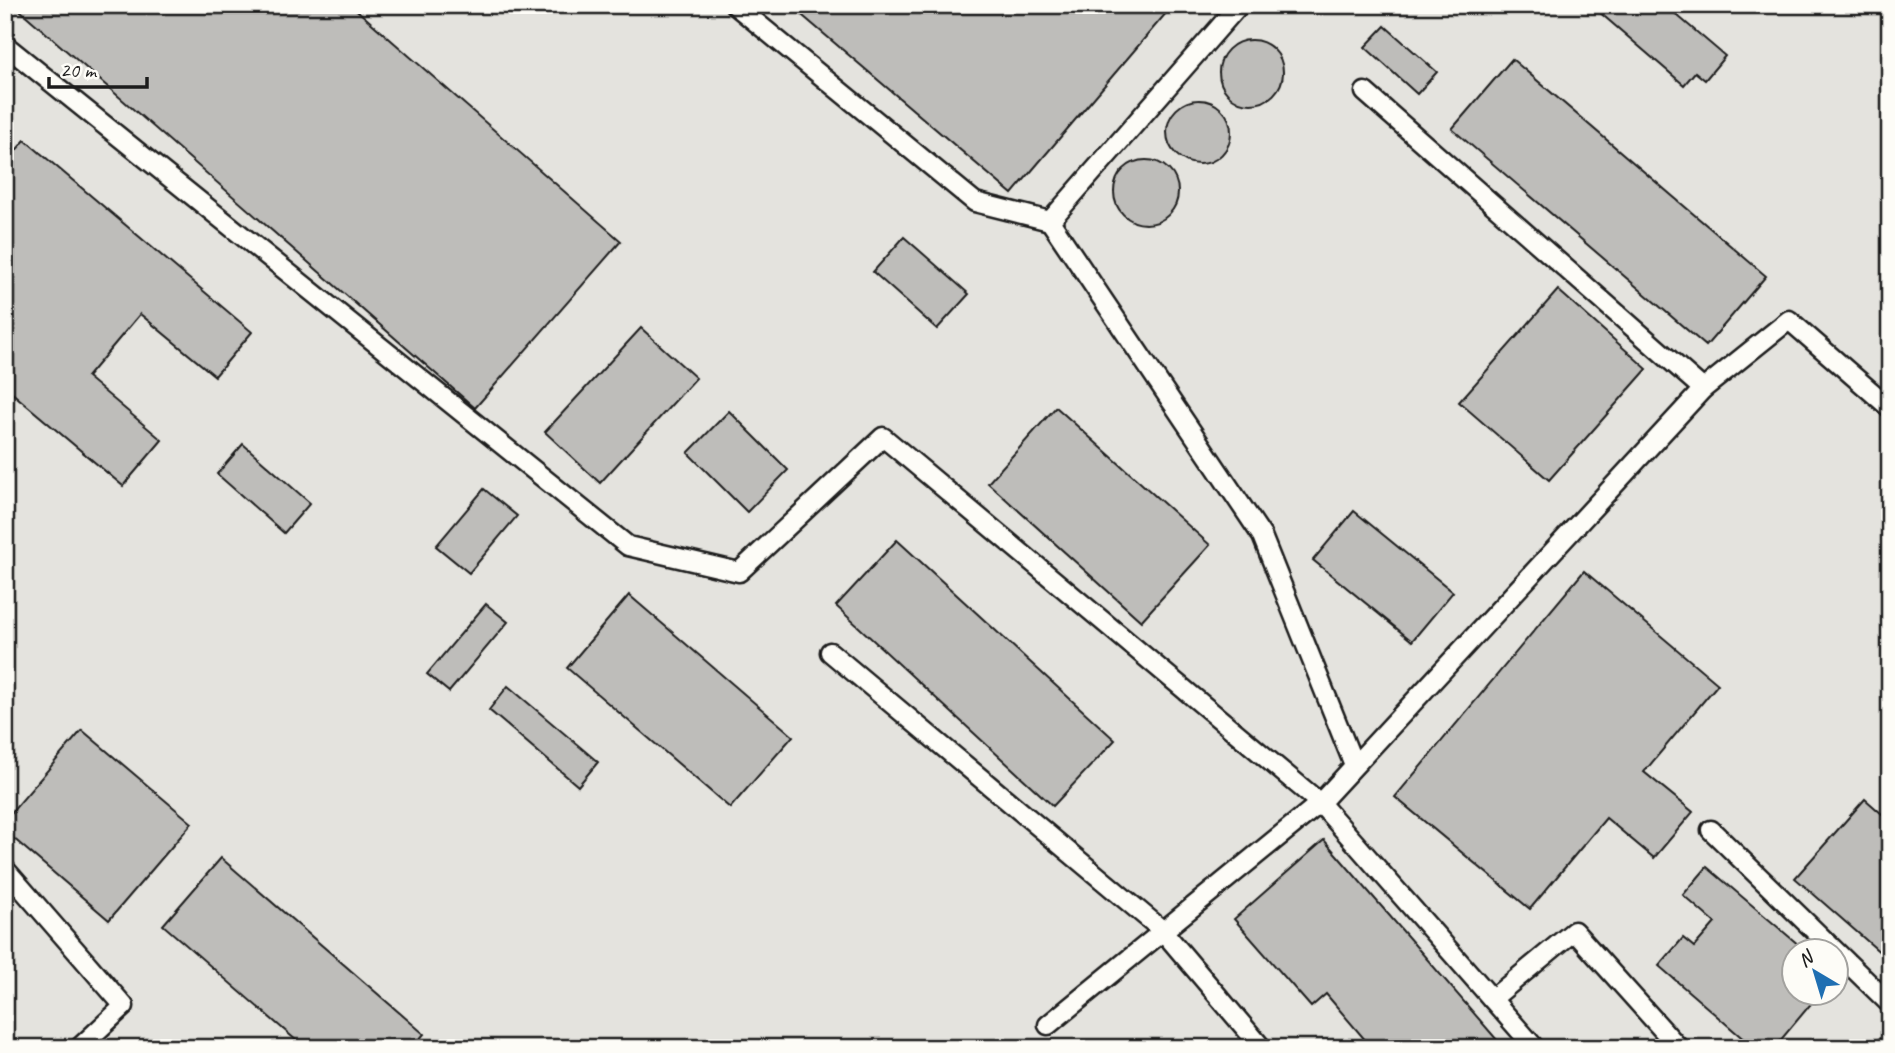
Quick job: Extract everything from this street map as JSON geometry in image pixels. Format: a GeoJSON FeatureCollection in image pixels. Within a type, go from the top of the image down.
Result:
{"type":"FeatureCollection","features":[{"type":"Feature","properties":{"kind":"lane"},"geometry":{"type":"LineString","coordinates":[[735,5],[975,202],[1050,221],[1262,536],[1354,765]]}},
{"type":"Feature","properties":{"kind":"lane"},"geometry":{"type":"LineString","coordinates":[[1050,221],[1239,5]]}},
{"type":"Feature","properties":{"kind":"lane"},"geometry":{"type":"LineString","coordinates":[[5,45],[628,546],[740,572],[883,437],[1320,803],[1535,1048]]}},
{"type":"Feature","properties":{"kind":"lane"},"geometry":{"type":"LineString","coordinates":[[1366,92],[1703,389]]}},
{"type":"Feature","properties":{"kind":"lane"},"geometry":{"type":"LineString","coordinates":[[1048,1025],[1320,803],[1703,389],[1789,320],[1890,408]]}},
{"type":"Feature","properties":{"kind":"lane"},"geometry":{"type":"LineString","coordinates":[[830,652],[1162,930],[1262,1048]]}},
{"type":"Feature","properties":{"kind":"lane"},"geometry":{"type":"LineString","coordinates":[[1711,830],[1890,1004]]}},
{"type":"Feature","properties":{"kind":"lane"},"geometry":{"type":"LineString","coordinates":[[5,869],[124,1006],[79,1048]]}},
{"type":"Feature","properties":{"kind":"lane"},"geometry":{"type":"LineString","coordinates":[[1492,999],[1574,931],[1679,1048]]}},
{"type":"Feature","properties":{"kind":"lane"},"geometry":{"type":"LineString","coordinates":[[1884,1048],[1890,1046]]}},
{"type":"Feature","properties":{"kind":"shaded area"},"geometry":{"type":"Polygon","coordinates":[[[5,5],[1890,5],[1890,1048],[5,1048],[5,5]]]}},
{"type":"Feature","properties":{"kind":"building"},"geometry":{"type":"Polygon","coordinates":[[[14,5],[351,5],[621,241],[475,408],[14,5]]]}},
{"type":"Feature","properties":{"kind":"building"},"geometry":{"type":"Polygon","coordinates":[[[790,5],[1173,5],[1012,194],[790,5]]]}},
{"type":"Feature","properties":{"kind":"building"},"geometry":{"type":"Polygon","coordinates":[[[1591,5],[1665,5],[1725,56],[1705,80],[1695,72],[1684,85],[1591,5]]]}},
{"type":"Feature","properties":{"kind":"building"},"geometry":{"type":"Polygon","coordinates":[[[1385,26],[1437,72],[1417,94],[1365,47],[1385,26]]]}},
{"type":"Feature","properties":{"kind":"building"},"geometry":{"type":"Polygon","coordinates":[[[1245,40],[1257,40],[1274,49],[1281,60],[1281,84],[1274,95],[1257,104],[1245,104],[1233,99],[1224,90],[1219,78],[1219,66],[1224,54],[1233,45],[1245,40]]]}},
{"type":"Feature","properties":{"kind":"building"},"geometry":{"type":"Polygon","coordinates":[[[1512,59],[1766,276],[1706,346],[1452,129],[1512,59]]]}},
{"type":"Feature","properties":{"kind":"building"},"geometry":{"type":"Polygon","coordinates":[[[1193,100],[1205,100],[1222,109],[1229,120],[1229,144],[1222,155],[1205,164],[1193,164],[1181,159],[1172,150],[1167,138],[1167,126],[1172,114],[1181,105],[1193,100]]]}},
{"type":"Feature","properties":{"kind":"building"},"geometry":{"type":"Polygon","coordinates":[[[25,140],[252,332],[215,376],[140,314],[87,377],[162,440],[123,486],[5,387],[5,163],[25,140]]]}},
{"type":"Feature","properties":{"kind":"building"},"geometry":{"type":"Polygon","coordinates":[[[1140,160],[1152,160],[1169,169],[1176,180],[1176,204],[1169,215],[1152,224],[1140,224],[1128,219],[1119,210],[1114,198],[1114,186],[1119,174],[1128,165],[1140,160]]]}},
{"type":"Feature","properties":{"kind":"building"},"geometry":{"type":"Polygon","coordinates":[[[904,237],[969,294],[937,329],[873,272],[904,237]]]}},
{"type":"Feature","properties":{"kind":"building"},"geometry":{"type":"Polygon","coordinates":[[[1558,290],[1647,369],[1549,480],[1459,402],[1558,290]]]}},
{"type":"Feature","properties":{"kind":"building"},"geometry":{"type":"Polygon","coordinates":[[[641,328],[696,378],[600,483],[545,432],[641,328]]]}},
{"type":"Feature","properties":{"kind":"building"},"geometry":{"type":"Polygon","coordinates":[[[1056,407],[1210,545],[1141,621],[988,483],[1056,407]]]}},
{"type":"Feature","properties":{"kind":"building"},"geometry":{"type":"Polygon","coordinates":[[[729,411],[788,470],[747,512],[688,453],[729,411]]]}},
{"type":"Feature","properties":{"kind":"building"},"geometry":{"type":"Polygon","coordinates":[[[243,444],[310,503],[284,533],[217,474],[243,444]]]}},
{"type":"Feature","properties":{"kind":"building"},"geometry":{"type":"Polygon","coordinates":[[[484,489],[517,516],[469,573],[436,546],[484,489]]]}},
{"type":"Feature","properties":{"kind":"building"},"geometry":{"type":"Polygon","coordinates":[[[1354,511],[1453,592],[1412,641],[1313,560],[1354,511]]]}},
{"type":"Feature","properties":{"kind":"building"},"geometry":{"type":"Polygon","coordinates":[[[897,540],[1115,740],[1053,806],[836,606],[897,540]]]}},
{"type":"Feature","properties":{"kind":"building"},"geometry":{"type":"Polygon","coordinates":[[[1584,571],[1718,684],[1644,772],[1693,812],[1654,858],[1606,818],[1530,909],[1395,797],[1584,571]]]}},
{"type":"Feature","properties":{"kind":"building"},"geometry":{"type":"Polygon","coordinates":[[[629,595],[793,736],[730,808],[567,668],[629,595]]]}},
{"type":"Feature","properties":{"kind":"building"},"geometry":{"type":"Polygon","coordinates":[[[486,604],[508,622],[449,692],[427,674],[486,604]]]}},
{"type":"Feature","properties":{"kind":"building"},"geometry":{"type":"Polygon","coordinates":[[[508,686],[598,762],[578,786],[489,710],[508,686]]]}},
{"type":"Feature","properties":{"kind":"building"},"geometry":{"type":"Polygon","coordinates":[[[82,730],[192,823],[109,920],[5,831],[5,820],[82,730]]]}},
{"type":"Feature","properties":{"kind":"building"},"geometry":{"type":"Polygon","coordinates":[[[1865,799],[1890,821],[1890,961],[1795,878],[1865,799]]]}},
{"type":"Feature","properties":{"kind":"building"},"geometry":{"type":"Polygon","coordinates":[[[1324,840],[1504,1048],[1372,1048],[1326,994],[1311,1007],[1234,919],[1324,840]]]}},
{"type":"Feature","properties":{"kind":"building"},"geometry":{"type":"Polygon","coordinates":[[[221,858],[424,1034],[412,1048],[305,1048],[163,925],[221,858]]]}},
{"type":"Feature","properties":{"kind":"building"},"geometry":{"type":"Polygon","coordinates":[[[1707,867],[1790,937],[1780,937],[1780,1007],[1808,1007],[1774,1048],[1754,1048],[1659,966],[1683,938],[1694,947],[1715,923],[1683,895],[1707,867]]]}}]}
